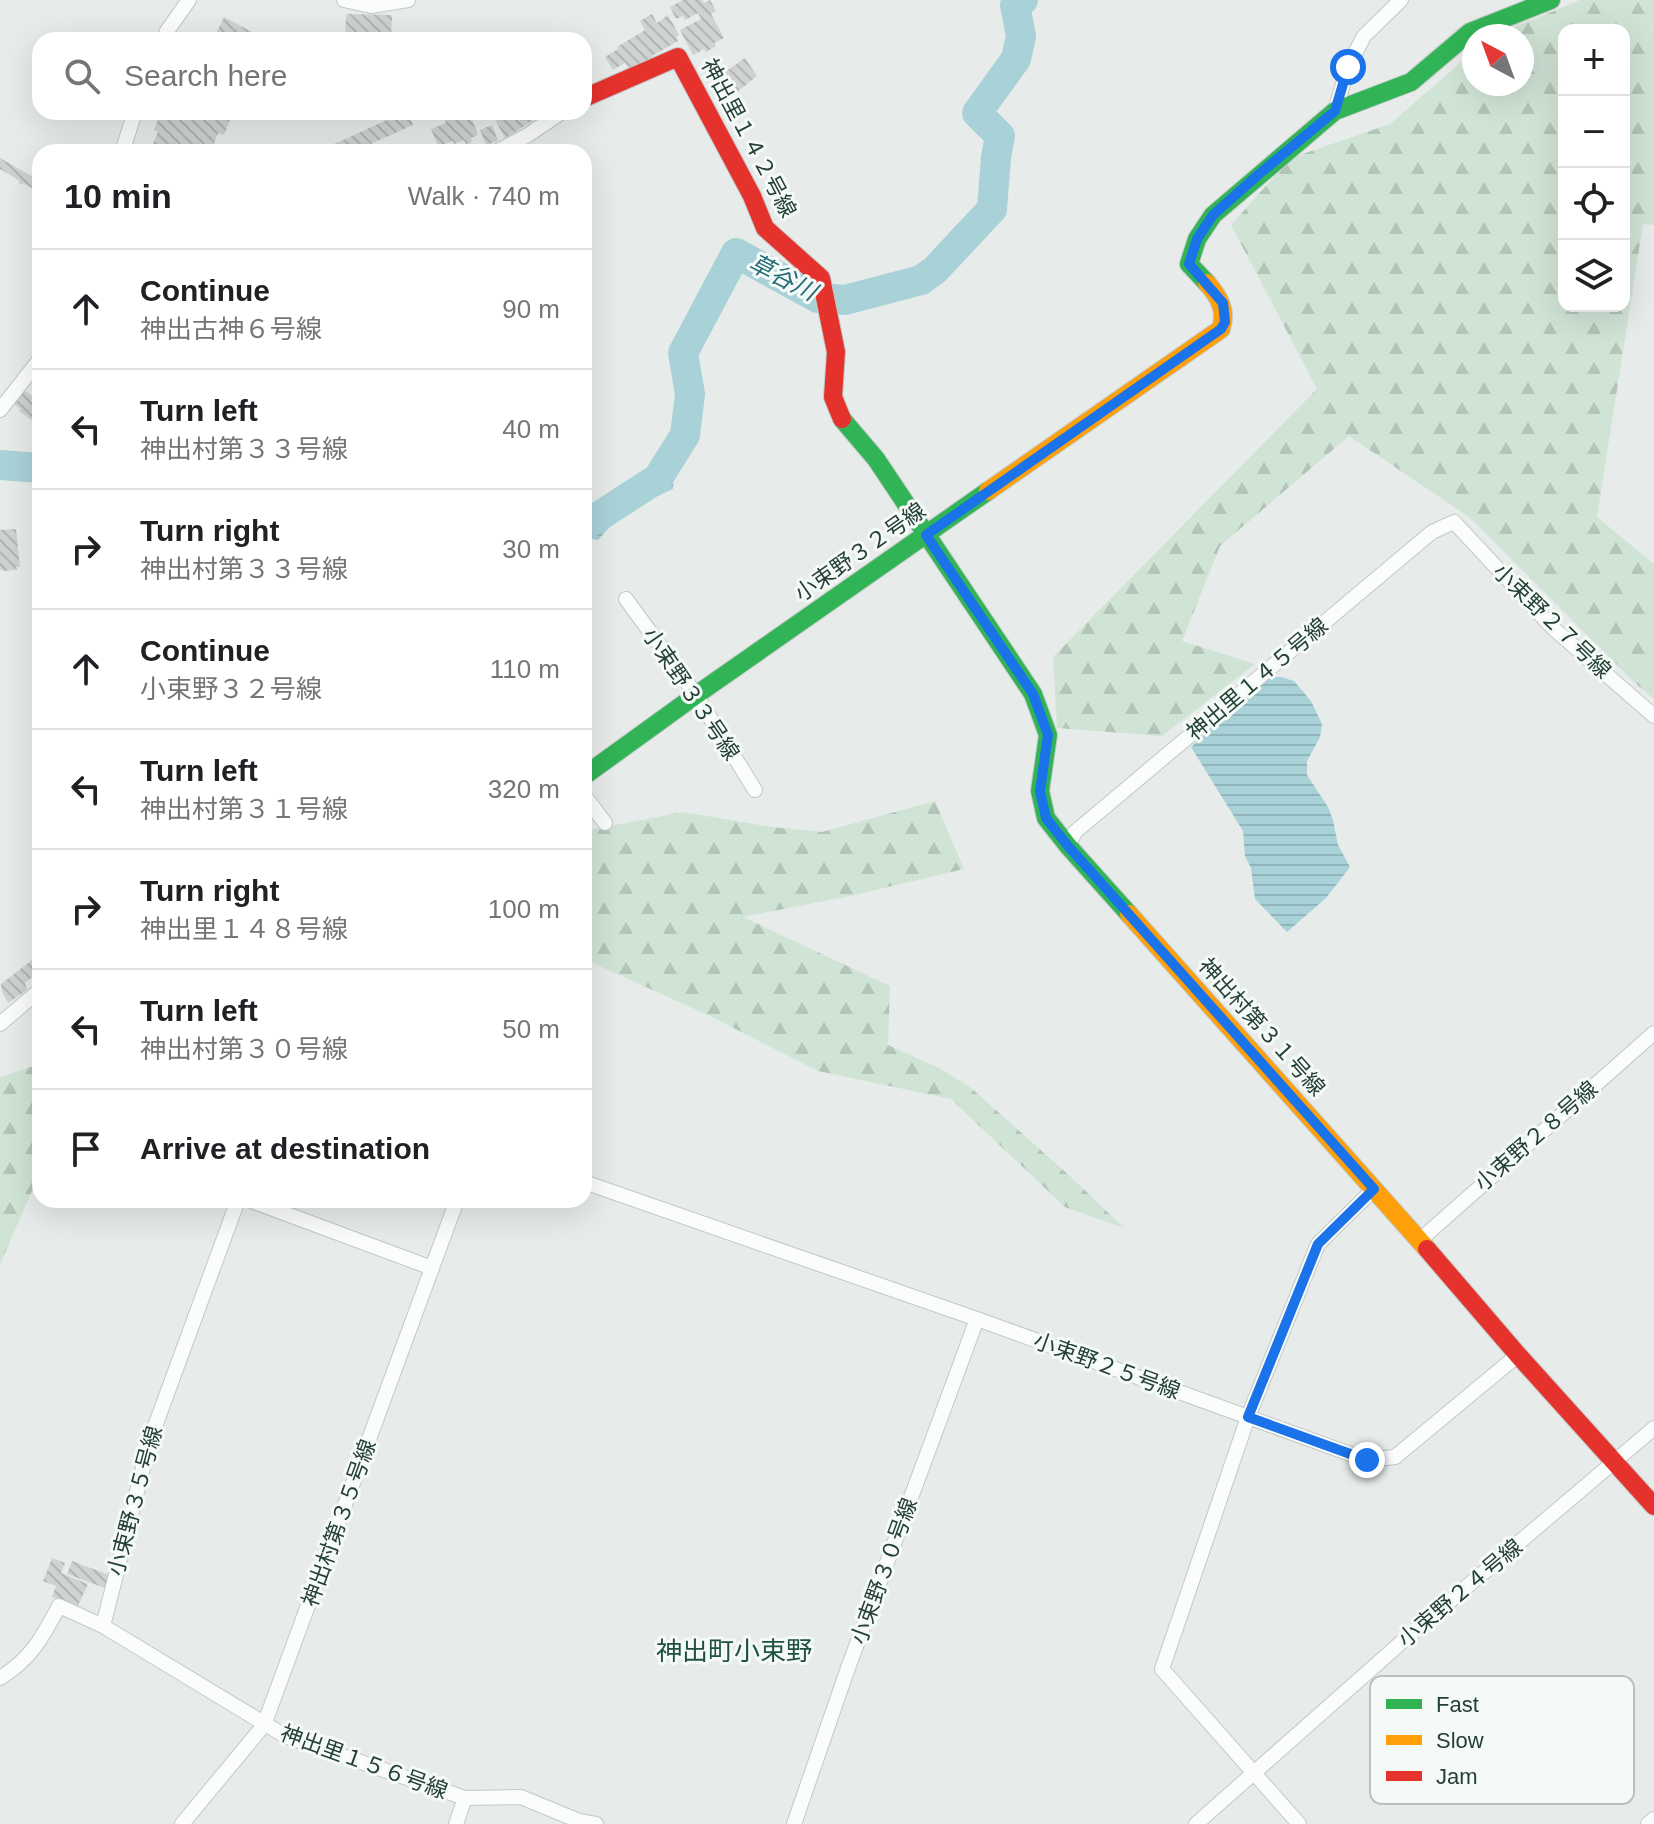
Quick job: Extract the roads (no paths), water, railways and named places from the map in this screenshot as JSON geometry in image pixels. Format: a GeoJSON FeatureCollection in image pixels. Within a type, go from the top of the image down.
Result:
{"type":"FeatureCollection","features":[{"type":"Feature","properties":{"kind":"street"},"geometry":{"type":"LineString","coordinates":[[167,32],[189,0]]}},
{"type":"Feature","properties":{"kind":"street"},"geometry":{"type":"LineString","coordinates":[[344,0],[371,6],[408,0]]}},
{"type":"Feature","properties":{"kind":"street"},"geometry":{"type":"LineString","coordinates":[[1335,111],[1348,67],[1364,36],[1401,0]]}},
{"type":"Feature","properties":{"kind":"street"},"geometry":{"type":"LineString","coordinates":[[1335,111],[1411,82],[1470,32],[1546,1]]}},
{"type":"Feature","properties":{"kind":"street","name":"神出里１４２号線"},"geometry":{"type":"LineString","coordinates":[[592,95],[678,57],[752,196],[765,228],[821,278],[836,352],[833,397],[843,421],[876,459],[926,535]]}},
{"type":"Feature","properties":{"kind":"street","name":"小束野３２号線"},"geometry":{"type":"LineString","coordinates":[[592,770],[1221,329],[1225,322],[1223,303],[1189,264],[1197,239],[1213,215],[1335,111]]}},
{"type":"Feature","properties":{"kind":"street"},"geometry":{"type":"LineString","coordinates":[[125,144],[132,120]]}},
{"type":"Feature","properties":{"kind":"street"},"geometry":{"type":"LineString","coordinates":[[511,144],[550,120]]}},
{"type":"Feature","properties":{"kind":"street"},"geometry":{"type":"LineString","coordinates":[[0,410],[32,369]]}},
{"type":"Feature","properties":{"kind":"street","name":"小束野２７号線"},"geometry":{"type":"LineString","coordinates":[[1454,522],[1553,628],[1654,716]]}},
{"type":"Feature","properties":{"kind":"street","name":"神出里１４５号線"},"geometry":{"type":"LineString","coordinates":[[1068,846],[1075,832],[1432,532],[1454,522]]}},
{"type":"Feature","properties":{"kind":"street","name":"神出村第３１号線"},"geometry":{"type":"LineString","coordinates":[[926,535],[1033,694],[1048,735],[1040,791],[1046,818],[1654,1506]]}},
{"type":"Feature","properties":{"kind":"street","name":"小束野３３号線"},"geometry":{"type":"LineString","coordinates":[[626,599],[696,695],[755,790]]}},
{"type":"Feature","properties":{"kind":"street"},"geometry":{"type":"LineString","coordinates":[[592,806],[605,823]]}},
{"type":"Feature","properties":{"kind":"street"},"geometry":{"type":"LineString","coordinates":[[0,1024],[32,997]]}},
{"type":"Feature","properties":{"kind":"street","name":"小束野２８号線"},"geometry":{"type":"LineString","coordinates":[[1420,1240],[1654,1033]]}},
{"type":"Feature","properties":{"kind":"street","name":"小束野２５号線"},"geometry":{"type":"LineString","coordinates":[[592,1185],[1367,1460],[1395,1457],[1518,1355]]}},
{"type":"Feature","properties":{"kind":"street"},"geometry":{"type":"LineString","coordinates":[[1299,1824],[1162,1669],[1248,1417],[1318,1244],[1374,1189]]}},
{"type":"Feature","properties":{"kind":"street","name":"小束野３５号線"},"geometry":{"type":"LineString","coordinates":[[103,1626],[150,1440],[235,1208]]}},
{"type":"Feature","properties":{"kind":"street"},"geometry":{"type":"LineString","coordinates":[[271,1208],[432,1268]]}},
{"type":"Feature","properties":{"kind":"street","name":"神出村第３５号線"},"geometry":{"type":"LineString","coordinates":[[182,1824],[264,1725],[454,1208]]}},
{"type":"Feature","properties":{"kind":"street","name":"小束野３０号線"},"geometry":{"type":"LineString","coordinates":[[794,1824],[977,1319]]}},
{"type":"Feature","properties":{"kind":"street","name":"小束野２４号線"},"geometry":{"type":"LineString","coordinates":[[1196,1824],[1404,1640],[1654,1428]]}},
{"type":"Feature","properties":{"kind":"street"},"geometry":{"type":"LineString","coordinates":[[0,1678],[18,1667],[33,1649],[59,1606],[103,1626],[264,1725]]}},
{"type":"Feature","properties":{"kind":"street","name":"神出里１５６号線"},"geometry":{"type":"LineString","coordinates":[[264,1725],[285,1736],[465,1798]]}},
{"type":"Feature","properties":{"kind":"street"},"geometry":{"type":"LineString","coordinates":[[456,1824],[465,1798],[521,1797],[579,1821],[596,1824]]}},
{"type":"Feature","properties":{"kind":"street"},"geometry":{"type":"LineString","coordinates":[[1648,1824],[1654,1819]]}},
{"type":"Feature","properties":{"kind":"water"},"geometry":{"type":"Polygon","coordinates":[[[674,465],[673,489],[624,511],[598,540],[592,539],[592,511],[662,466],[674,465]]]}},
{"type":"Feature","properties":{"kind":"water"},"geometry":{"type":"Polygon","coordinates":[[[1268,677],[1294,681],[1311,701],[1322,724],[1320,737],[1307,761],[1307,775],[1328,807],[1338,845],[1350,867],[1326,898],[1287,932],[1255,899],[1243,831],[1191,747],[1268,677]]]}},
{"type":"Feature","properties":{"kind":"waterway","name":"草谷川"},"geometry":{"type":"LineString","coordinates":[[592,521],[658,478],[685,435],[690,394],[683,353],[736,253],[818,298],[845,300],[921,280],[935,270],[992,209],[1000,136],[977,113],[1016,59],[1021,36],[1015,5],[1023,0]]}},
{"type":"Feature","properties":{"kind":"waterway","name":"草谷川"},"geometry":{"type":"LineString","coordinates":[[0,465],[32,467]]}},
{"type":"Feature","properties":{"kind":"district","name":"神出町小束野"},"geometry":{"type":"Point","coordinates":[734,1651]}}]}
